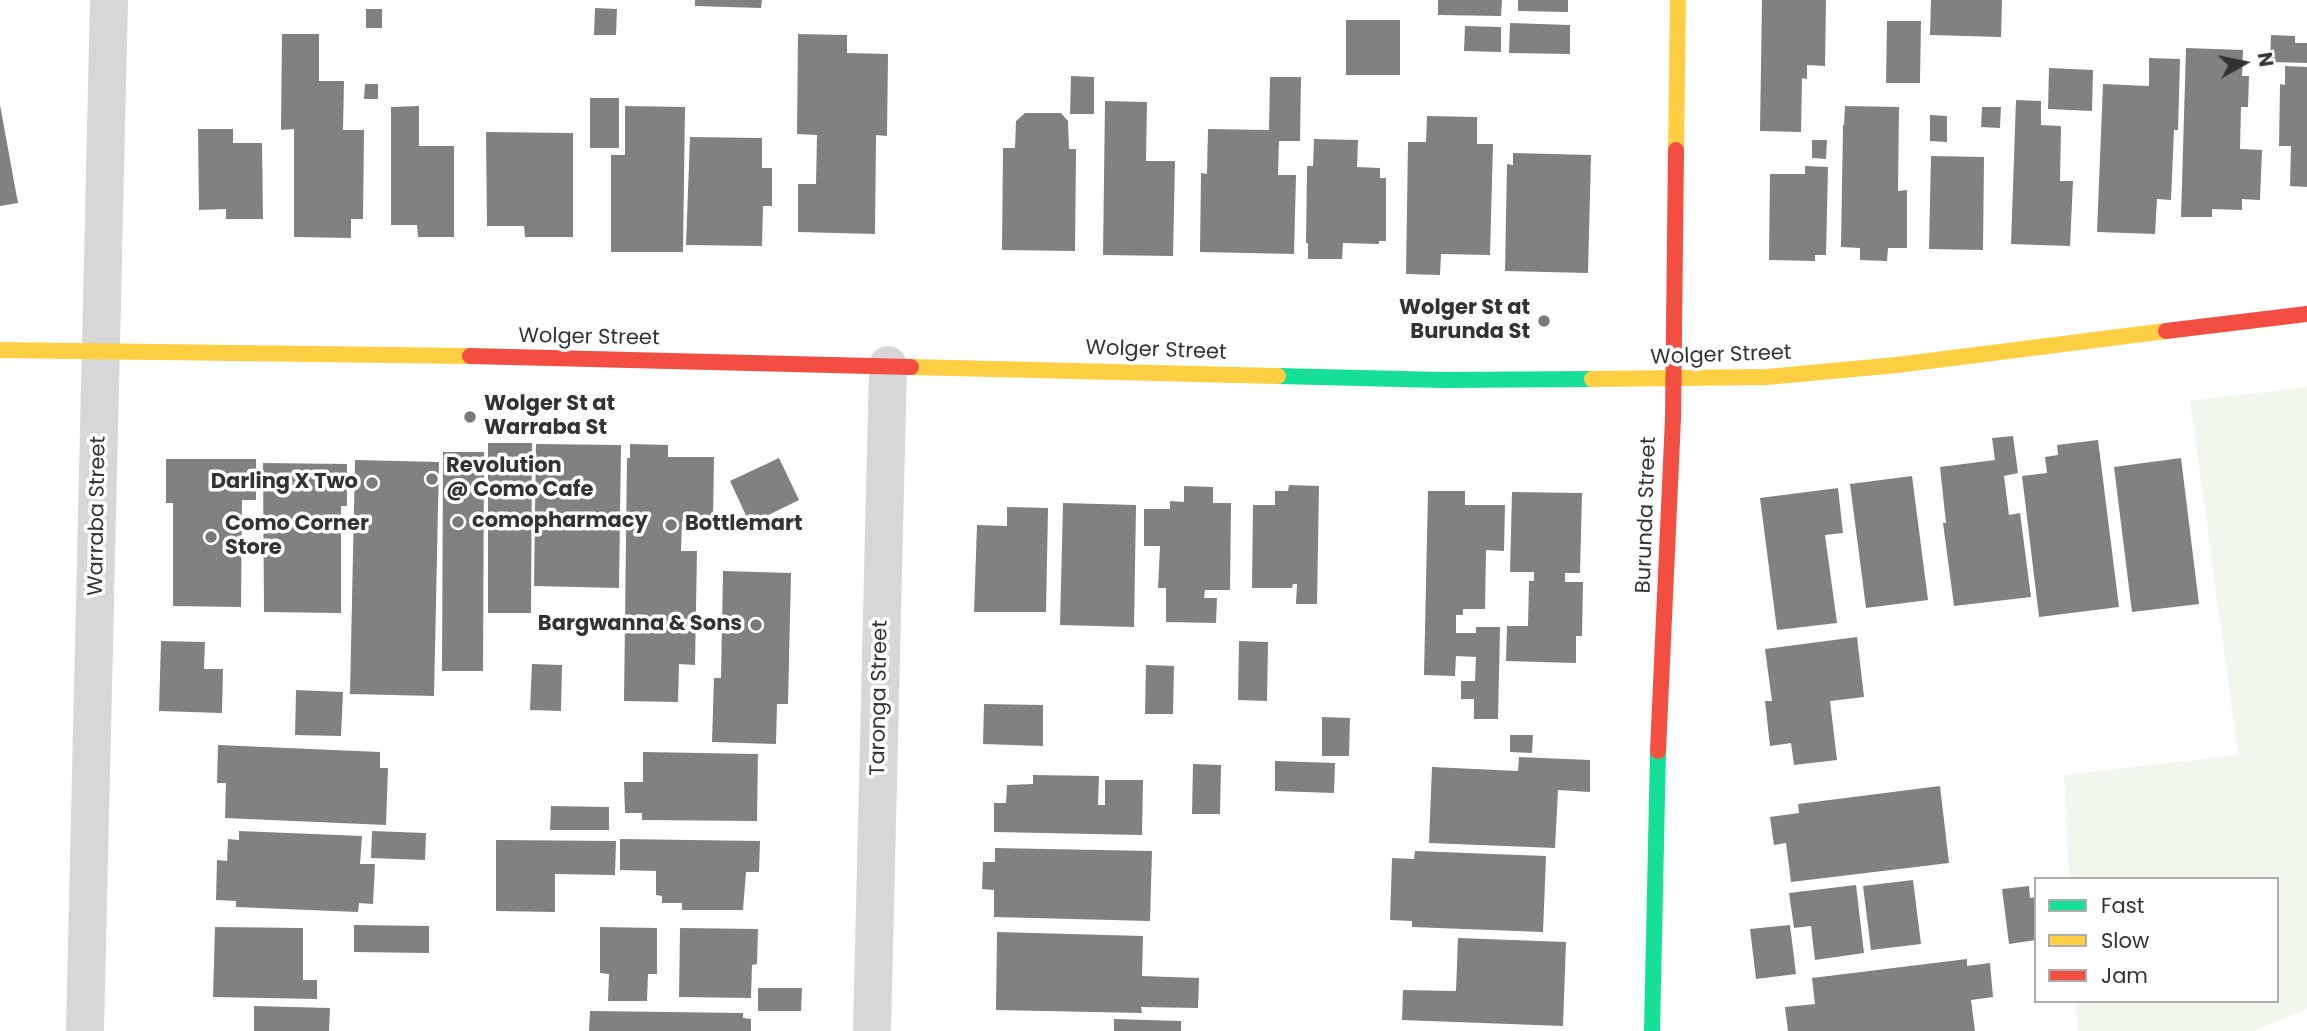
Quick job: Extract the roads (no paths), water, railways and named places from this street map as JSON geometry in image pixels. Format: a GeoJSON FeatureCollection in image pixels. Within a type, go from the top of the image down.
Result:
{"type":"FeatureCollection","features":[{"type":"Feature","properties":{"kind":"street","name":"Warraba Street"},"geometry":{"type":"LineString","coordinates":[[85,1031],[109,0]]}},
{"type":"Feature","properties":{"kind":"street","name":"Burunda Street"},"geometry":{"type":"LineString","coordinates":[[1652,1031],[1656,807],[1673,379],[1678,0]]}},
{"type":"Feature","properties":{"kind":"street","name":"Wolger Street"},"geometry":{"type":"LineString","coordinates":[[0,350],[888,365],[1442,380],[1673,379],[1767,377],[1897,365],[2307,314]]}},
{"type":"Feature","properties":{"kind":"street","name":"Taronga Street"},"geometry":{"type":"LineString","coordinates":[[872,1031],[888,365]]}},
{"type":"Feature","properties":{"kind":"place","name":"Wolger St at Burunda St"},"geometry":{"type":"Point","coordinates":[1544,321]}},
{"type":"Feature","properties":{"kind":"place","name":"Wolger St at Warraba St"},"geometry":{"type":"Point","coordinates":[470,417]}},
{"type":"Feature","properties":{"kind":"place","name":"Revolution @ Como Cafe"},"geometry":{"type":"Point","coordinates":[432,479]}},
{"type":"Feature","properties":{"kind":"place","name":"Darling X Two"},"geometry":{"type":"Point","coordinates":[372,483]}},
{"type":"Feature","properties":{"kind":"place","name":"comopharmacy"},"geometry":{"type":"Point","coordinates":[458,522]}},
{"type":"Feature","properties":{"kind":"place","name":"Bottlemart"},"geometry":{"type":"Point","coordinates":[671,525]}},
{"type":"Feature","properties":{"kind":"place","name":"Como Corner Store"},"geometry":{"type":"Point","coordinates":[211,537]}},
{"type":"Feature","properties":{"kind":"place","name":"Bargwanna & Sons"},"geometry":{"type":"Point","coordinates":[756,625]}}]}
